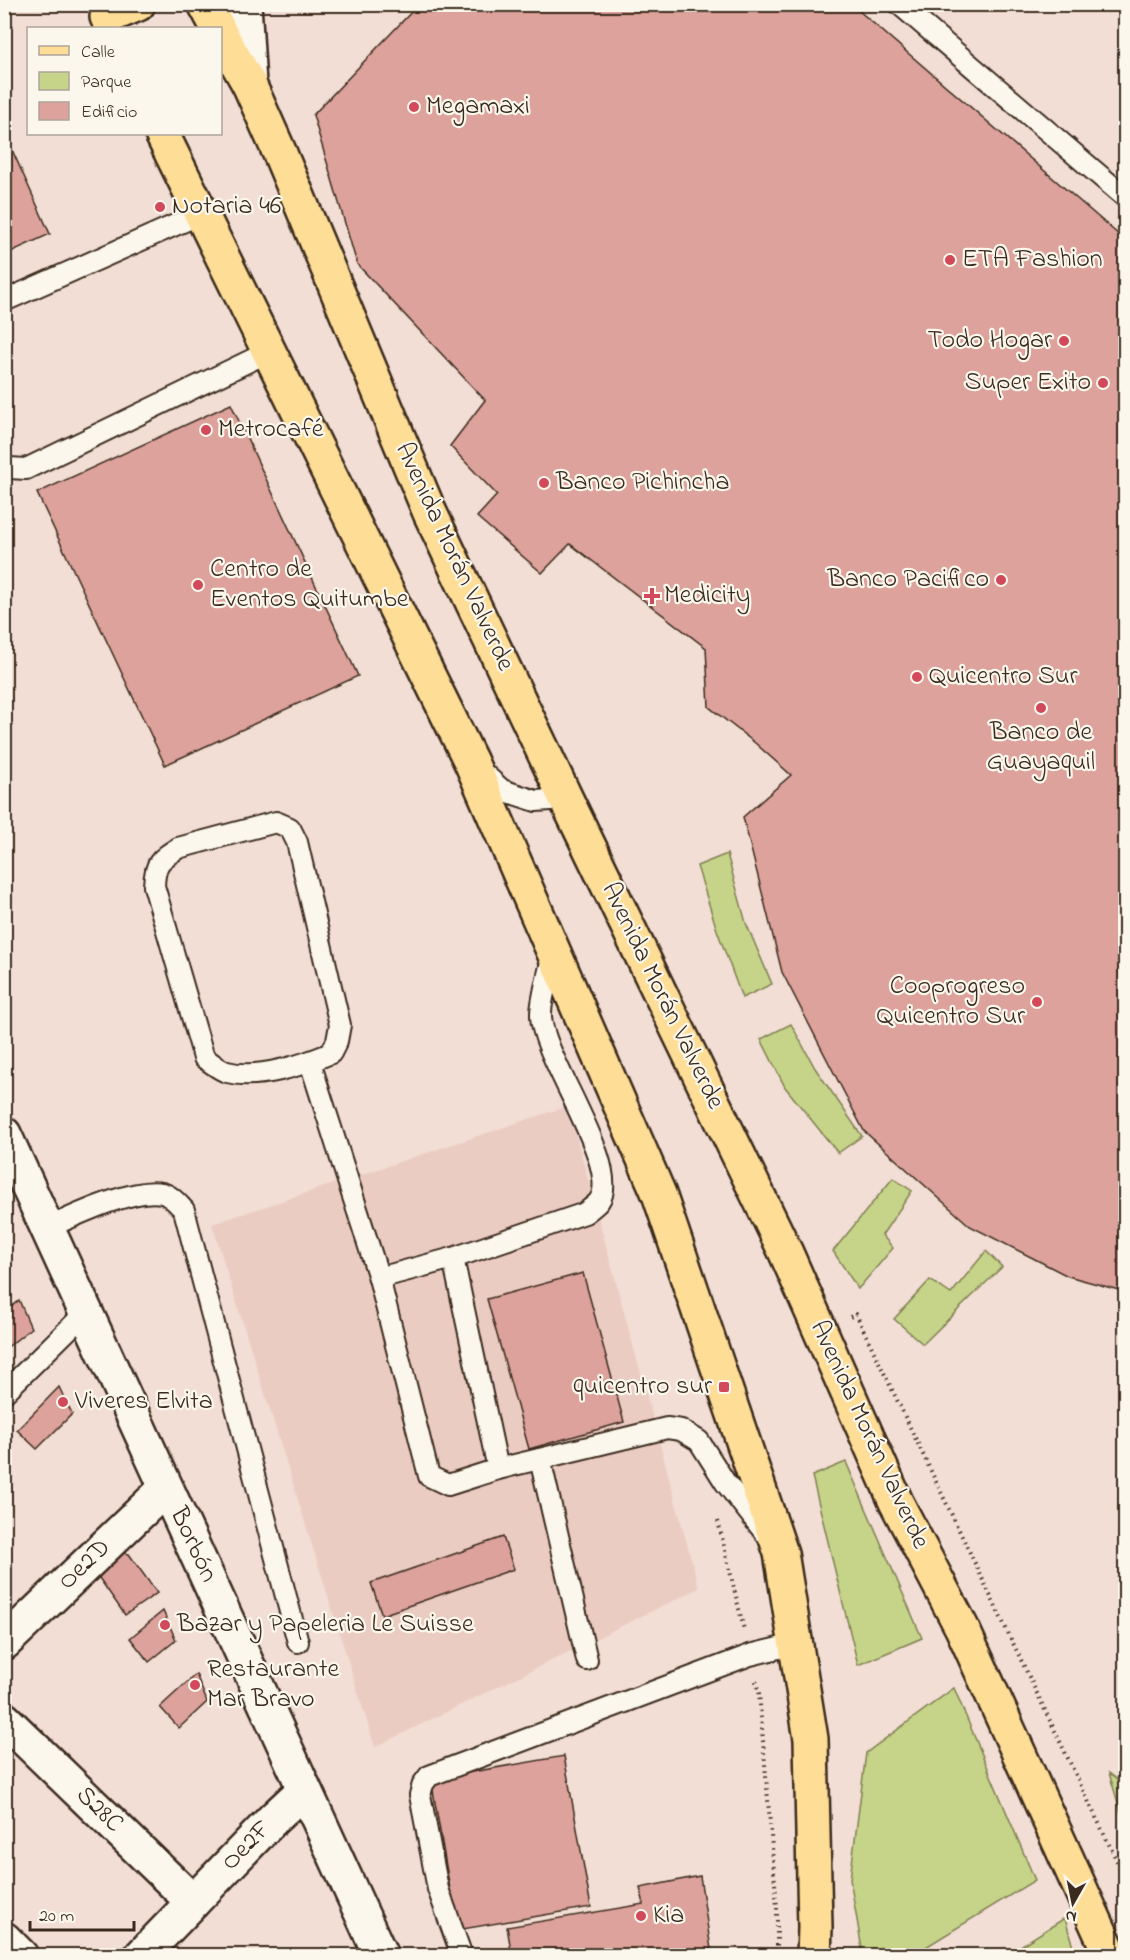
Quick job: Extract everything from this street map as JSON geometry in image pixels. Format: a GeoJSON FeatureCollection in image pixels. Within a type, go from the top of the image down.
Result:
{"type":"FeatureCollection","features":[{"type":"Feature","properties":{"kind":"main road"},"geometry":{"type":"LineString","coordinates":[[107,17],[138,4]]}},
{"type":"Feature","properties":{"kind":"main road"},"geometry":{"type":"LineString","coordinates":[[205,4],[217,27]]}},
{"type":"Feature","properties":{"kind":"main road","name":"Avenida Morán Valverde"},"geometry":{"type":"LineString","coordinates":[[222,37],[249,84],[430,513],[781,1242],[896,1502],[962,1628],[1111,1956]]}},
{"type":"Feature","properties":{"kind":"main road"},"geometry":{"type":"LineString","coordinates":[[162,135],[471,762],[659,1194],[781,1553],[810,1738],[814,1956]]}},
{"type":"Feature","properties":{"kind":"main road"},"geometry":{"type":"LineString","coordinates":[[1089,1906],[1125,1940]]}},
{"type":"Feature","properties":{"kind":"street"},"geometry":{"type":"LineString","coordinates":[[244,4],[249,84]]}},
{"type":"Feature","properties":{"kind":"street","name":"Borbón"},"geometry":{"type":"LineString","coordinates":[[4,1134],[304,1790],[375,1953]]}},
{"type":"Feature","properties":{"kind":"street","name":"Oe2D"},"geometry":{"type":"LineString","coordinates":[[4,1643],[166,1488]]}},
{"type":"Feature","properties":{"kind":"street","name":"S28C"},"geometry":{"type":"LineString","coordinates":[[4,1719],[194,1902]]}},
{"type":"Feature","properties":{"kind":"street","name":"Oe2F"},"geometry":{"type":"LineString","coordinates":[[141,1956],[304,1790]]}},
{"type":"Feature","properties":{"kind":"street"},"geometry":{"type":"LineString","coordinates":[[4,1939],[21,1956]]}},
{"type":"Feature","properties":{"kind":"lane"},"geometry":{"type":"LineString","coordinates":[[899,4],[1125,198]]}},
{"type":"Feature","properties":{"kind":"lane"},"geometry":{"type":"LineString","coordinates":[[4,301],[200,214]]}},
{"type":"Feature","properties":{"kind":"lane"},"geometry":{"type":"LineString","coordinates":[[4,465],[9,468],[26,469],[268,352]]}},
{"type":"Feature","properties":{"kind":"lane"},"geometry":{"type":"LineString","coordinates":[[471,762],[502,790],[536,801],[566,799]]}},
{"type":"Feature","properties":{"kind":"lane"},"geometry":{"type":"LineString","coordinates":[[276,822],[290,828],[297,842],[340,1025],[338,1041],[331,1053],[310,1062],[248,1076],[225,1072],[204,1058],[154,886],[154,869],[165,856],[178,848],[276,822]]}},
{"type":"Feature","properties":{"kind":"lane"},"geometry":{"type":"LineString","coordinates":[[379,1278],[453,1258],[585,1213],[599,1201],[603,1192],[603,1174],[593,1140],[551,1051],[541,1017],[553,950]]}},
{"type":"Feature","properties":{"kind":"lane"},"geometry":{"type":"LineString","coordinates":[[310,1062],[379,1278],[429,1476],[448,1485],[498,1469],[666,1428],[681,1430],[699,1441],[725,1482],[781,1553]]}},
{"type":"Feature","properties":{"kind":"lane"},"geometry":{"type":"LineString","coordinates":[[47,1228],[83,1212],[128,1197],[151,1193],[164,1193],[184,1210],[298,1642]]}},
{"type":"Feature","properties":{"kind":"lane"},"geometry":{"type":"LineString","coordinates":[[453,1258],[498,1469]]}},
{"type":"Feature","properties":{"kind":"lane"},"geometry":{"type":"LineString","coordinates":[[4,1393],[86,1312]]}},
{"type":"Feature","properties":{"kind":"lane"},"geometry":{"type":"LineString","coordinates":[[540,1459],[587,1660]]}},
{"type":"Feature","properties":{"kind":"lane"},"geometry":{"type":"LineString","coordinates":[[462,1956],[438,1889],[420,1795],[423,1784],[429,1776],[750,1655],[795,1644]]}},
{"type":"Feature","properties":{"kind":"path"},"geometry":{"type":"LineString","coordinates":[[856,1314],[1125,1880]]}},
{"type":"Feature","properties":{"kind":"shaded area"},"geometry":{"type":"Polygon","coordinates":[[[568,1106],[699,1588],[375,1747],[212,1224],[568,1106]]]}},
{"type":"Feature","properties":{"kind":"green space"},"geometry":{"type":"Polygon","coordinates":[[[727,854],[746,923],[772,984],[742,998],[697,866],[727,854]]]}},
{"type":"Feature","properties":{"kind":"green space"},"geometry":{"type":"Polygon","coordinates":[[[791,1024],[815,1068],[862,1136],[838,1153],[785,1087],[761,1039],[791,1024]]]}},
{"type":"Feature","properties":{"kind":"green space"},"geometry":{"type":"Polygon","coordinates":[[[893,1178],[912,1191],[882,1235],[893,1248],[858,1289],[833,1251],[893,1178]]]}},
{"type":"Feature","properties":{"kind":"green space"},"geometry":{"type":"Polygon","coordinates":[[[986,1251],[1002,1267],[923,1344],[894,1319],[930,1280],[951,1294],[986,1251]]]}},
{"type":"Feature","properties":{"kind":"green space"},"geometry":{"type":"Polygon","coordinates":[[[846,1462],[922,1638],[858,1665],[812,1476],[846,1462]]]}},
{"type":"Feature","properties":{"kind":"green space"},"geometry":{"type":"Polygon","coordinates":[[[954,1688],[1035,1880],[913,1955],[863,1955],[850,1879],[866,1753],[954,1688]]]}},
{"type":"Feature","properties":{"kind":"green space"},"geometry":{"type":"Polygon","coordinates":[[[1109,1773],[1125,1785],[1125,1826],[1109,1773]]]}},
{"type":"Feature","properties":{"kind":"green space"},"geometry":{"type":"Polygon","coordinates":[[[1065,1918],[1075,1955],[1006,1955],[1065,1918]]]}},
{"type":"Feature","properties":{"kind":"building","name":"Quicentro Sur"},"geometry":{"type":"Polygon","coordinates":[[[419,4],[851,4],[1126,241],[1126,1292],[1068,1276],[970,1226],[864,1131],[782,972],[743,817],[791,775],[709,707],[706,648],[570,544],[542,573],[477,517],[497,495],[450,446],[485,400],[357,264],[313,115],[419,4]]]}},
{"type":"Feature","properties":{"kind":"building"},"geometry":{"type":"Polygon","coordinates":[[[4,132],[50,234],[4,255],[4,132]]]}},
{"type":"Feature","properties":{"kind":"building","name":"Centro de Eventos Quitumbe"},"geometry":{"type":"Polygon","coordinates":[[[231,404],[358,676],[165,765],[37,493],[231,404]]]}},
{"type":"Feature","properties":{"kind":"building"},"geometry":{"type":"Polygon","coordinates":[[[583,1273],[624,1422],[529,1449],[487,1299],[583,1273]]]}},
{"type":"Feature","properties":{"kind":"building"},"geometry":{"type":"Polygon","coordinates":[[[19,1300],[31,1328],[4,1350],[4,1313],[19,1300]]]}},
{"type":"Feature","properties":{"kind":"building"},"geometry":{"type":"Polygon","coordinates":[[[59,1387],[72,1414],[37,1449],[17,1430],[59,1387]]]}},
{"type":"Feature","properties":{"kind":"building"},"geometry":{"type":"Polygon","coordinates":[[[503,1537],[514,1569],[382,1615],[371,1583],[503,1537]]]}},
{"type":"Feature","properties":{"kind":"building"},"geometry":{"type":"Polygon","coordinates":[[[115,1552],[129,1554],[157,1593],[125,1615],[97,1575],[115,1552]]]}},
{"type":"Feature","properties":{"kind":"building"},"geometry":{"type":"Polygon","coordinates":[[[163,1611],[176,1640],[149,1662],[130,1638],[163,1611]]]}},
{"type":"Feature","properties":{"kind":"building"},"geometry":{"type":"Polygon","coordinates":[[[196,1674],[207,1702],[179,1728],[160,1707],[196,1674]]]}},
{"type":"Feature","properties":{"kind":"building"},"geometry":{"type":"Polygon","coordinates":[[[564,1756],[591,1907],[457,1930],[431,1779],[564,1756]]]}},
{"type":"Feature","properties":{"kind":"building","name":"Kia"},"geometry":{"type":"Polygon","coordinates":[[[700,1876],[712,1956],[512,1956],[507,1927],[644,1904],[640,1888],[700,1876]]]}},
{"type":"Feature","properties":{"kind":"place","name":"Megamaxi"},"geometry":{"type":"Point","coordinates":[414,107]}},
{"type":"Feature","properties":{"kind":"place","name":"Notaria 46"},"geometry":{"type":"Point","coordinates":[160,207]}},
{"type":"Feature","properties":{"kind":"place","name":"ETA Fashion"},"geometry":{"type":"Point","coordinates":[950,260]}},
{"type":"Feature","properties":{"kind":"place","name":"Todo Hogar"},"geometry":{"type":"Point","coordinates":[1064,341]}},
{"type":"Feature","properties":{"kind":"place","name":"Super Exito"},"geometry":{"type":"Point","coordinates":[1103,383]}},
{"type":"Feature","properties":{"kind":"place","name":"Metrocafé"},"geometry":{"type":"Point","coordinates":[206,430]}},
{"type":"Feature","properties":{"kind":"place","name":"Banco Pichincha"},"geometry":{"type":"Point","coordinates":[544,483]}},
{"type":"Feature","properties":{"kind":"place","name":"Banco Pacifico"},"geometry":{"type":"Point","coordinates":[1001,580]}},
{"type":"Feature","properties":{"kind":"place","name":"Centro de Eventos Quitumbe"},"geometry":{"type":"Point","coordinates":[198,585]}},
{"type":"Feature","properties":{"kind":"place","name":"Medicity"},"geometry":{"type":"Point","coordinates":[652,596]}},
{"type":"Feature","properties":{"kind":"place","name":"Quicentro Sur"},"geometry":{"type":"Point","coordinates":[917,677]}},
{"type":"Feature","properties":{"kind":"place","name":"Banco de Guayaquil"},"geometry":{"type":"Point","coordinates":[1041,708]}},
{"type":"Feature","properties":{"kind":"place","name":"Cooprogreso Quicentro Sur"},"geometry":{"type":"Point","coordinates":[1037,1002]}},
{"type":"Feature","properties":{"kind":"place","name":"quicentro sur"},"geometry":{"type":"Point","coordinates":[724,1387]}},
{"type":"Feature","properties":{"kind":"place","name":"Viveres Elvita"},"geometry":{"type":"Point","coordinates":[63,1402]}},
{"type":"Feature","properties":{"kind":"place","name":"Bazar y Papeleria Le Suisse"},"geometry":{"type":"Point","coordinates":[165,1625]}},
{"type":"Feature","properties":{"kind":"place","name":"Restaurante Mar Bravo"},"geometry":{"type":"Point","coordinates":[195,1685]}},
{"type":"Feature","properties":{"kind":"place","name":"Kia"},"geometry":{"type":"Point","coordinates":[641,1916]}}]}
